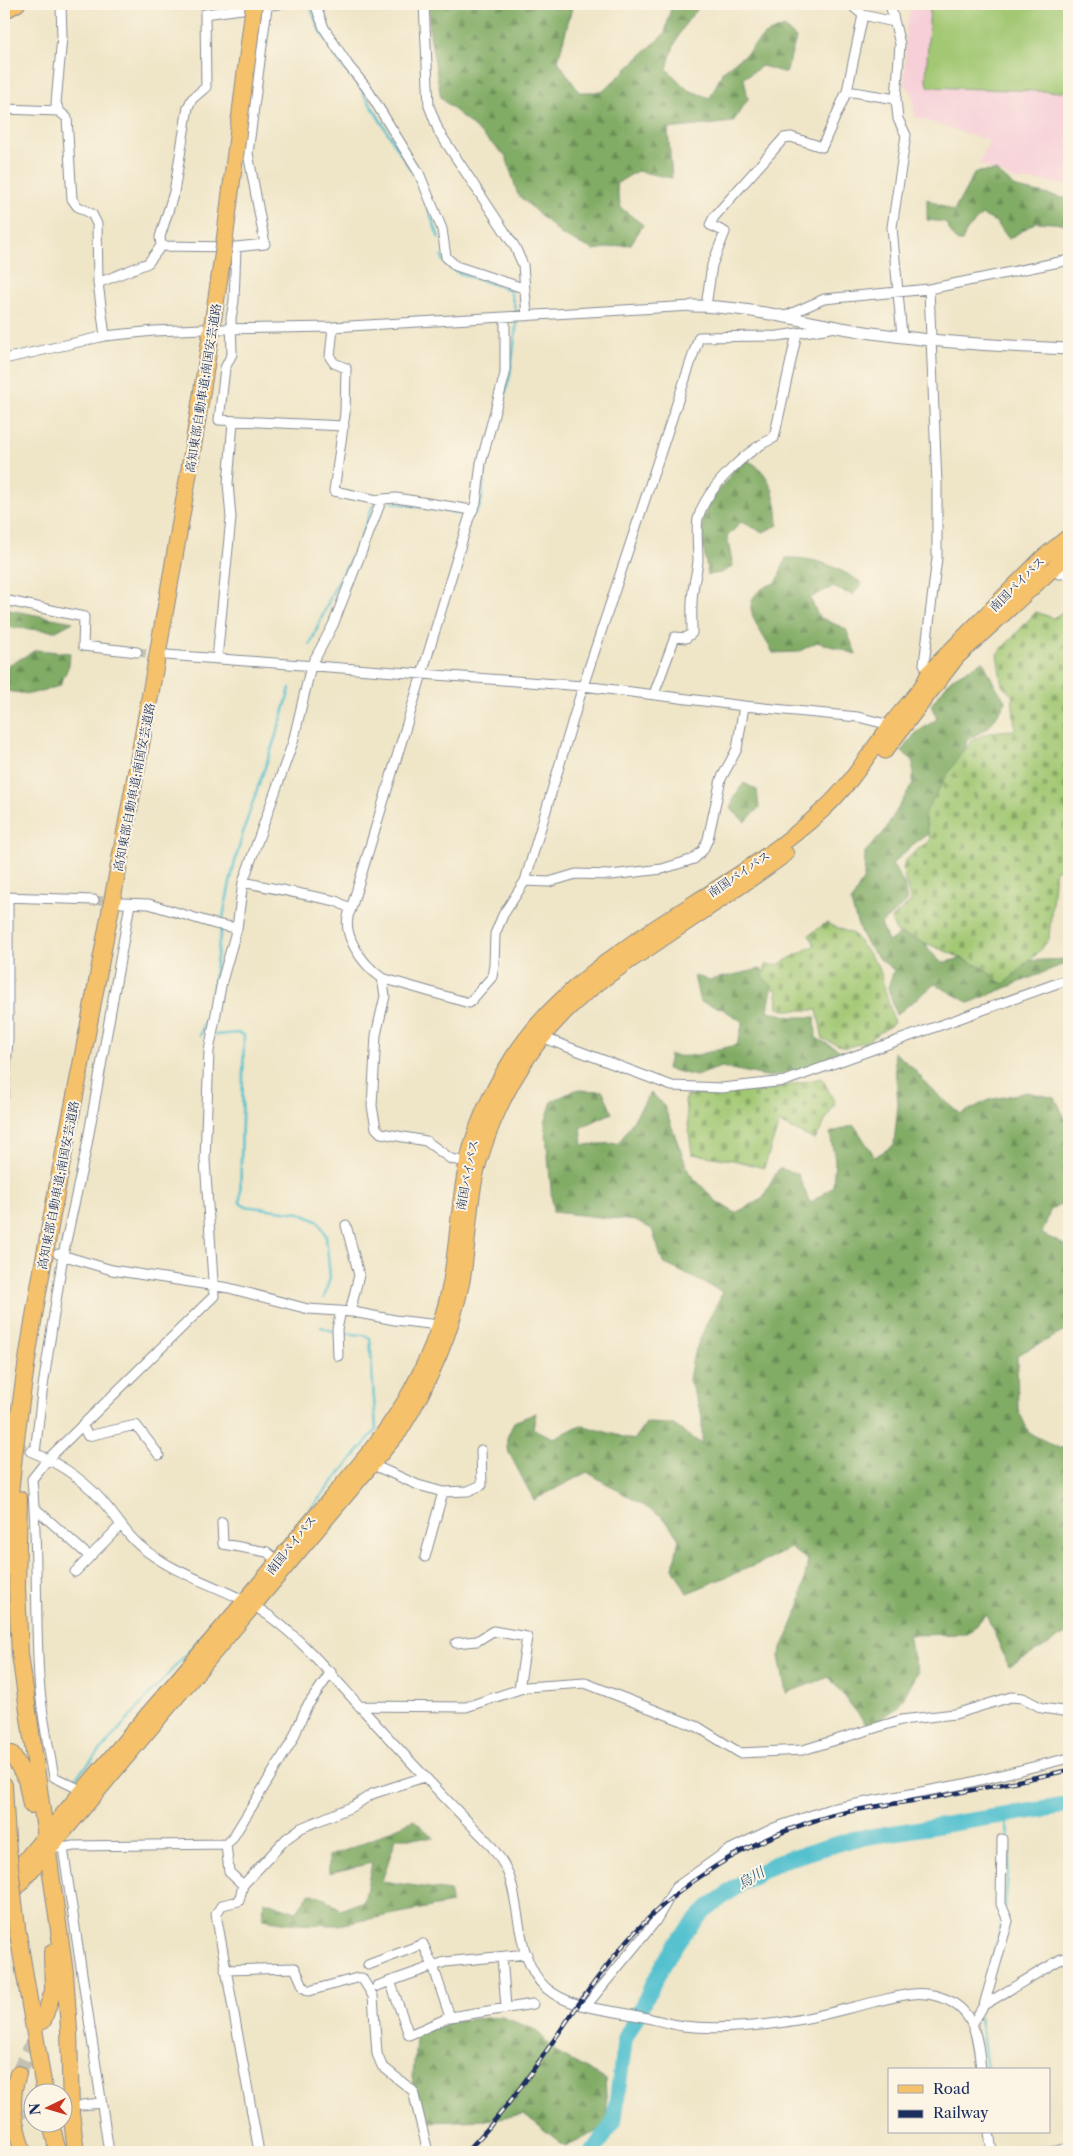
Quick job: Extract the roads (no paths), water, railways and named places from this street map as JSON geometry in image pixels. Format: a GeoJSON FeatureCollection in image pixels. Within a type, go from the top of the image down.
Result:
{"type":"FeatureCollection","features":[{"type":"Feature","properties":{"kind":"highway","name":"高知東部自動車道;南国安芸道路"},"geometry":{"type":"LineString","coordinates":[[4,1569],[12,1469],[32,1326],[160,644],[230,250],[260,5]]}},
{"type":"Feature","properties":{"kind":"highway","name":"南国バイパス"},"geometry":{"type":"LineString","coordinates":[[4,1903],[46,1847],[243,1601],[373,1465],[400,1431],[418,1401],[447,1338],[462,1280],[477,1130],[507,1070],[529,1036],[561,999],[617,954],[791,838],[826,808],[895,727],[933,677],[980,634],[1048,564],[1069,536]]}},
{"type":"Feature","properties":{"kind":"highway","name":"南国バイパス"},"geometry":{"type":"LineString","coordinates":[[1048,564],[1069,554]]}},
{"type":"Feature","properties":{"kind":"highway","name":"南国バイパス"},"geometry":{"type":"LineString","coordinates":[[4,1886],[46,1847],[81,1790],[369,1452],[406,1399],[439,1325],[451,1276],[473,1163],[501,1102],[544,1038],[564,1013],[603,979],[739,890],[804,839],[851,792],[895,727]]}},
{"type":"Feature","properties":{"kind":"highway"},"geometry":{"type":"LineString","coordinates":[[4,1464],[19,1378],[32,1326]]}},
{"type":"Feature","properties":{"kind":"highway"},"geometry":{"type":"LineString","coordinates":[[20,1405],[17,1588],[20,1654],[68,2004],[69,2083],[76,2152]]}},
{"type":"Feature","properties":{"kind":"highway"},"geometry":{"type":"LineString","coordinates":[[12,1754],[26,1779],[46,1847],[54,1976],[51,1999],[43,2022]]}},
{"type":"Feature","properties":{"kind":"highway"},"geometry":{"type":"LineString","coordinates":[[4,1785],[17,1928],[43,2084]]}},
{"type":"Feature","properties":{"kind":"highway"},"geometry":{"type":"LineString","coordinates":[[18,2074],[12,2106],[23,2152]]}},
{"type":"Feature","properties":{"kind":"highway"},"geometry":{"type":"LineString","coordinates":[[54,2134],[58,2152]]}},
{"type":"Feature","properties":{"kind":"main road"},"geometry":{"type":"LineString","coordinates":[[4,12],[18,4]]}},
{"type":"Feature","properties":{"kind":"street"},"geometry":{"type":"LineString","coordinates":[[61,4],[62,37],[56,103],[59,111],[67,118],[72,199],[77,206],[92,214],[97,224],[98,282],[105,336]]}},
{"type":"Feature","properties":{"kind":"street"},"geometry":{"type":"LineString","coordinates":[[98,282],[148,263],[161,246],[160,237],[174,192],[188,107],[192,99],[206,87],[205,14],[260,5],[279,4]]}},
{"type":"Feature","properties":{"kind":"street"},"geometry":{"type":"LineString","coordinates":[[314,4],[324,28],[348,65],[366,87],[419,173],[442,229],[446,256],[450,262],[456,266],[523,288]]}},
{"type":"Feature","properties":{"kind":"street"},"geometry":{"type":"LineString","coordinates":[[424,4],[429,106],[439,132],[523,265],[523,288],[527,316]]}},
{"type":"Feature","properties":{"kind":"street"},"geometry":{"type":"LineString","coordinates":[[850,4],[863,15],[894,22]]}},
{"type":"Feature","properties":{"kind":"street"},"geometry":{"type":"LineString","coordinates":[[890,4],[900,44],[896,99],[898,118],[906,135],[892,227],[902,336]]}},
{"type":"Feature","properties":{"kind":"street"},"geometry":{"type":"LineString","coordinates":[[161,246],[230,250],[265,244],[248,154],[260,5]]}},
{"type":"Feature","properties":{"kind":"street"},"geometry":{"type":"LineString","coordinates":[[706,306],[712,265],[725,232],[710,225],[714,217],[784,138],[791,138],[822,147],[847,92],[863,15]]}},
{"type":"Feature","properties":{"kind":"street"},"geometry":{"type":"LineString","coordinates":[[847,92],[896,99]]}},
{"type":"Feature","properties":{"kind":"street"},"geometry":{"type":"LineString","coordinates":[[4,109],[59,111]]}},
{"type":"Feature","properties":{"kind":"street"},"geometry":{"type":"LineString","coordinates":[[230,250],[226,329],[232,354],[225,368],[219,420],[344,426]]}},
{"type":"Feature","properties":{"kind":"street"},"geometry":{"type":"LineString","coordinates":[[783,317],[824,299],[929,289],[1069,260]]}},
{"type":"Feature","properties":{"kind":"street"},"geometry":{"type":"LineString","coordinates":[[929,289],[937,484],[937,558],[924,664],[933,677]]}},
{"type":"Feature","properties":{"kind":"street"},"geometry":{"type":"LineString","coordinates":[[226,329],[333,327],[706,306],[930,341],[1069,349]]}},
{"type":"Feature","properties":{"kind":"street"},"geometry":{"type":"LineString","coordinates":[[505,317],[505,374],[481,463],[476,503],[470,514],[351,909],[347,916],[347,930],[351,941],[374,972],[382,978],[469,1003],[492,977],[494,934],[503,914],[525,881],[583,686],[699,337],[778,336],[836,327]]}},
{"type":"Feature","properties":{"kind":"street"},"geometry":{"type":"LineString","coordinates":[[333,327],[330,358],[334,363],[346,368],[344,426],[334,491],[382,501]]}},
{"type":"Feature","properties":{"kind":"street"},"geometry":{"type":"LineString","coordinates":[[4,359],[105,336],[154,331],[203,330]]}},
{"type":"Feature","properties":{"kind":"street"},"geometry":{"type":"LineString","coordinates":[[654,694],[675,637],[686,638],[692,634],[693,589],[697,576],[697,521],[701,510],[732,466],[758,445],[774,438],[797,333]]}},
{"type":"Feature","properties":{"kind":"street"},"geometry":{"type":"LineString","coordinates":[[217,659],[231,518],[228,483],[233,422]]}},
{"type":"Feature","properties":{"kind":"street"},"geometry":{"type":"LineString","coordinates":[[81,1790],[54,1777],[42,1711],[39,1678],[35,1508],[32,1479],[48,1458],[214,1296],[205,1160],[209,1050],[222,981],[237,928],[243,882],[294,742],[311,666],[333,625],[382,499],[396,498],[470,514]]}},
{"type":"Feature","properties":{"kind":"street"},"geometry":{"type":"LineString","coordinates":[[1048,564],[1059,574],[1069,573]]}},
{"type":"Feature","properties":{"kind":"street"},"geometry":{"type":"LineString","coordinates":[[4,600],[84,617],[82,646],[137,652]]}},
{"type":"Feature","properties":{"kind":"street"},"geometry":{"type":"LineString","coordinates":[[166,655],[583,686],[744,706],[858,717],[895,727]]}},
{"type":"Feature","properties":{"kind":"street"},"geometry":{"type":"LineString","coordinates":[[525,881],[549,882],[576,874],[611,875],[662,869],[694,859],[703,850],[708,839],[721,779],[737,749],[744,706]]}},
{"type":"Feature","properties":{"kind":"street"},"geometry":{"type":"LineString","coordinates":[[243,882],[336,901],[351,909]]}},
{"type":"Feature","properties":{"kind":"street"},"geometry":{"type":"LineString","coordinates":[[4,1095],[8,1039],[6,897],[94,900]]}},
{"type":"Feature","properties":{"kind":"street"},"geometry":{"type":"LineString","coordinates":[[237,928],[215,924],[149,904],[126,903],[86,1150],[60,1254],[33,1452],[48,1458],[96,1493],[140,1546],[188,1576],[243,1601],[300,1642],[331,1672],[359,1706],[424,1777],[489,1843],[502,1861],[511,1882],[526,1954],[533,1972],[546,1988],[558,1996],[586,2006],[695,2027],[741,2027],[787,2022],[900,1995],[922,1993],[952,2002],[964,2010],[973,2023],[981,2068]]}},
{"type":"Feature","properties":{"kind":"street"},"geometry":{"type":"LineString","coordinates":[[382,978],[385,996],[376,1035],[372,1106],[376,1128],[381,1134],[431,1143],[451,1159],[473,1163]]}},
{"type":"Feature","properties":{"kind":"street"},"geometry":{"type":"LineString","coordinates":[[544,1038],[672,1086],[722,1088],[773,1083],[794,1078],[1069,979]]}},
{"type":"Feature","properties":{"kind":"street"},"geometry":{"type":"LineString","coordinates":[[338,1356],[337,1329],[346,1311],[359,1275],[346,1225]]}},
{"type":"Feature","properties":{"kind":"street"},"geometry":{"type":"LineString","coordinates":[[60,1254],[112,1270],[229,1288],[308,1309],[346,1311],[395,1320],[439,1325]]}},
{"type":"Feature","properties":{"kind":"street"},"geometry":{"type":"LineString","coordinates":[[82,1425],[88,1436],[136,1425],[159,1455]]}},
{"type":"Feature","properties":{"kind":"street"},"geometry":{"type":"LineString","coordinates":[[373,1465],[418,1485],[443,1492],[468,1491],[482,1486],[481,1450]]}},
{"type":"Feature","properties":{"kind":"street"},"geometry":{"type":"LineString","coordinates":[[426,1557],[443,1492]]}},
{"type":"Feature","properties":{"kind":"street"},"geometry":{"type":"LineString","coordinates":[[35,1508],[90,1557]]}},
{"type":"Feature","properties":{"kind":"street"},"geometry":{"type":"LineString","coordinates":[[222,1522],[223,1544],[268,1552],[278,1561]]}},
{"type":"Feature","properties":{"kind":"street"},"geometry":{"type":"LineString","coordinates":[[75,1572],[121,1525]]}},
{"type":"Feature","properties":{"kind":"street"},"geometry":{"type":"LineString","coordinates":[[25,1569],[37,1569]]}},
{"type":"Feature","properties":{"kind":"street"},"geometry":{"type":"LineString","coordinates":[[456,1643],[477,1641],[493,1631],[527,1637],[519,1689]]}},
{"type":"Feature","properties":{"kind":"street"},"geometry":{"type":"LineString","coordinates":[[109,2152],[101,2103],[46,1847],[226,1844],[232,1839],[292,1741],[306,1708],[331,1672]]}},
{"type":"Feature","properties":{"kind":"street"},"geometry":{"type":"LineString","coordinates":[[359,1706],[466,1707],[519,1689],[585,1683],[698,1727],[740,1753],[803,1750],[901,1720],[955,1714],[1011,1697],[1023,1698],[1042,1708],[1069,1712]]}},
{"type":"Feature","properties":{"kind":"street"},"geometry":{"type":"LineString","coordinates":[[586,2006],[655,1922],[675,1888],[726,1851],[774,1828],[830,1809],[964,1784],[1069,1758]]}},
{"type":"Feature","properties":{"kind":"street"},"geometry":{"type":"LineString","coordinates":[[259,2152],[216,1914],[222,1905],[239,1901],[243,1885],[286,1839],[301,1828],[354,1806],[377,1792],[424,1777]]}},
{"type":"Feature","properties":{"kind":"street"},"geometry":{"type":"LineString","coordinates":[[973,2023],[984,2005],[1008,1920],[1001,1904],[1002,1839]]}},
{"type":"Feature","properties":{"kind":"street"},"geometry":{"type":"LineString","coordinates":[[226,1844],[229,1872],[243,1885]]}},
{"type":"Feature","properties":{"kind":"street"},"geometry":{"type":"LineString","coordinates":[[368,1965],[423,1944],[433,1966],[450,2017]]}},
{"type":"Feature","properties":{"kind":"street"},"geometry":{"type":"LineString","coordinates":[[377,1986],[445,1962],[526,1954]]}},
{"type":"Feature","properties":{"kind":"street"},"geometry":{"type":"LineString","coordinates":[[502,1957],[506,2007]]}},
{"type":"Feature","properties":{"kind":"street"},"geometry":{"type":"LineString","coordinates":[[984,2005],[1061,1959],[1069,1957]]}},
{"type":"Feature","properties":{"kind":"street"},"geometry":{"type":"LineString","coordinates":[[225,1970],[295,1968],[304,1988],[309,1991],[362,1978],[373,1996],[377,2054],[382,2066],[413,2091],[428,2152]]}},
{"type":"Feature","properties":{"kind":"street"},"geometry":{"type":"LineString","coordinates":[[390,1982],[409,2035],[450,2017],[533,2004]]}},
{"type":"Feature","properties":{"kind":"street"},"geometry":{"type":"LineString","coordinates":[[82,2105],[101,2103]]}},
{"type":"Feature","properties":{"kind":"street"},"geometry":{"type":"LineString","coordinates":[[989,2134],[992,2152]]}},
{"type":"Feature","properties":{"kind":"street"},"geometry":{"type":"LineString","coordinates":[[1051,2152],[1069,2148]]}},
{"type":"Feature","properties":{"kind":"waterway"},"geometry":{"type":"LineString","coordinates":[[309,4],[319,29],[340,64],[359,86],[416,178],[439,238]]}},
{"type":"Feature","properties":{"kind":"waterway"},"geometry":{"type":"LineString","coordinates":[[442,256],[445,263],[452,269],[510,291],[516,311]]}},
{"type":"Feature","properties":{"kind":"waterway"},"geometry":{"type":"LineString","coordinates":[[475,513],[479,509],[482,499],[486,466],[510,376],[517,321]]}},
{"type":"Feature","properties":{"kind":"waterway"},"geometry":{"type":"LineString","coordinates":[[391,502],[467,515]]}},
{"type":"Feature","properties":{"kind":"waterway"},"geometry":{"type":"LineString","coordinates":[[310,645],[334,589],[358,546],[372,507],[376,504]]}},
{"type":"Feature","properties":{"kind":"waterway"},"geometry":{"type":"LineString","coordinates":[[200,1036],[203,1024],[210,1016],[221,927],[235,862],[290,688]]}},
{"type":"Feature","properties":{"kind":"waterway"},"geometry":{"type":"LineString","coordinates":[[216,1035],[237,1033],[244,1035],[240,1203],[244,1206],[300,1213],[319,1222],[326,1236],[330,1277],[324,1298]]}},
{"type":"Feature","properties":{"kind":"waterway"},"geometry":{"type":"LineString","coordinates":[[321,1327],[335,1332]]}},
{"type":"Feature","properties":{"kind":"waterway"},"geometry":{"type":"LineString","coordinates":[[239,1595],[376,1430],[370,1338],[364,1335],[340,1333]]}},
{"type":"Feature","properties":{"kind":"waterway"},"geometry":{"type":"LineString","coordinates":[[73,1781],[235,1599]]}},
{"type":"Feature","properties":{"kind":"waterway","name":"烏川"},"geometry":{"type":"LineString","coordinates":[[592,2152],[614,2122],[625,2039],[664,1963],[680,1938],[705,1910],[743,1882],[780,1861],[854,1839],[1069,1805]]}},
{"type":"Feature","properties":{"kind":"waterway"},"geometry":{"type":"LineString","coordinates":[[1005,1814],[1010,1850],[1005,1908]]}},
{"type":"Feature","properties":{"kind":"waterway"},"geometry":{"type":"LineString","coordinates":[[4,1918],[9,1912]]}},
{"type":"Feature","properties":{"kind":"waterway"},"geometry":{"type":"LineString","coordinates":[[993,1956],[1003,1918]]}},
{"type":"Feature","properties":{"kind":"waterway"},"geometry":{"type":"LineString","coordinates":[[979,2009],[991,1964]]}},
{"type":"Feature","properties":{"kind":"waterway"},"geometry":{"type":"LineString","coordinates":[[980,2017],[987,2068]]}},
{"type":"Feature","properties":{"kind":"waterway"},"geometry":{"type":"LineString","coordinates":[[984,2134],[987,2152]]}},
{"type":"Feature","properties":{"kind":"tunnel"},"geometry":{"type":"LineString","coordinates":[[137,652],[160,655]]}},
{"type":"Feature","properties":{"kind":"tunnel"},"geometry":{"type":"LineString","coordinates":[[94,900],[116,902]]}},
{"type":"Feature","properties":{"kind":"tunnel"},"geometry":{"type":"LineString","coordinates":[[4,1440],[30,1451]]}},
{"type":"Feature","properties":{"kind":"tunnel"},"geometry":{"type":"LineString","coordinates":[[18,2074],[39,2031]]}},
{"type":"Feature","properties":{"kind":"tunnel"},"geometry":{"type":"LineString","coordinates":[[10,2115],[22,2113]]}},
{"type":"Feature","properties":{"kind":"railway"},"geometry":{"type":"LineString","coordinates":[[466,2152],[512,2099],[592,1985],[636,1931],[673,1897],[715,1867],[760,1842],[821,1818],[865,1808],[943,1796],[1069,1770]]}}]}
